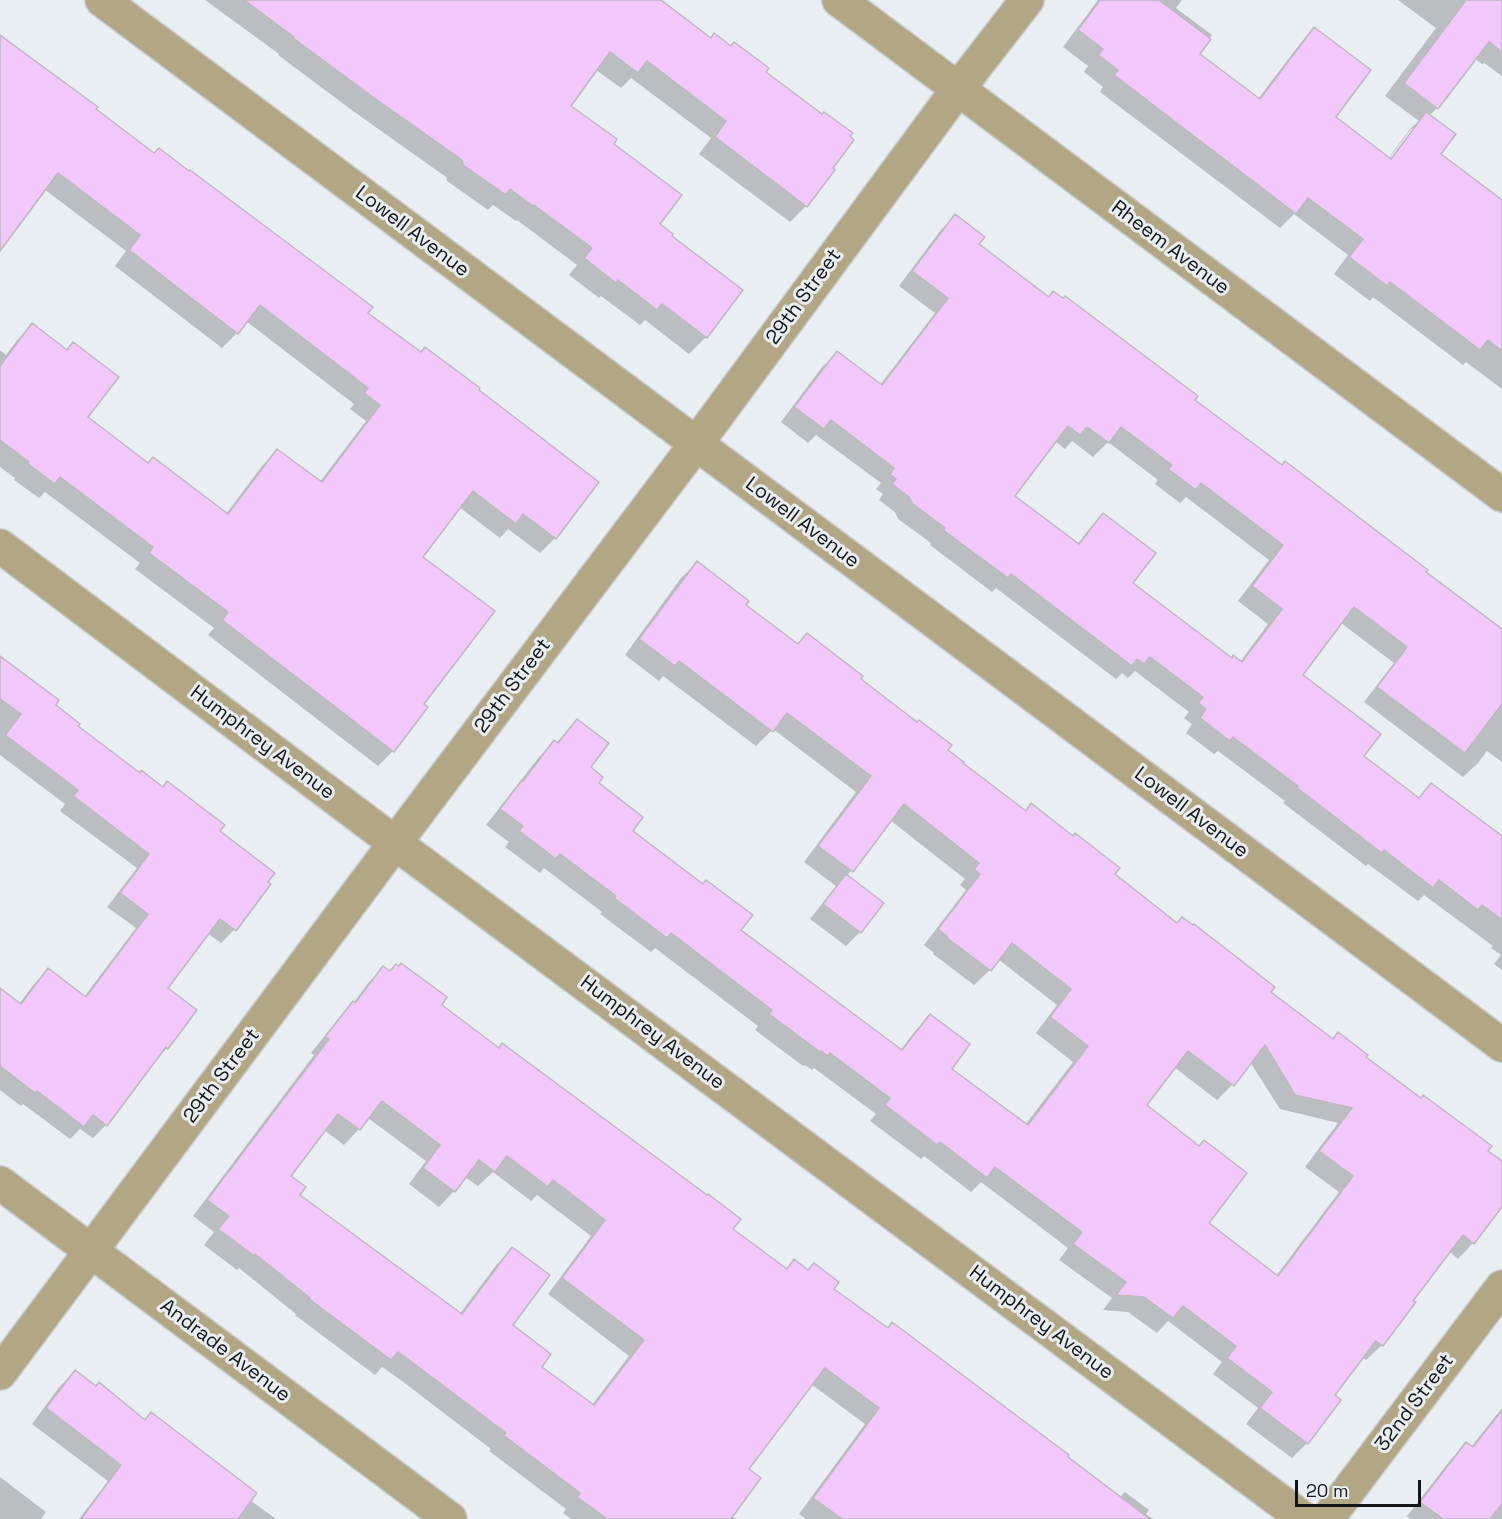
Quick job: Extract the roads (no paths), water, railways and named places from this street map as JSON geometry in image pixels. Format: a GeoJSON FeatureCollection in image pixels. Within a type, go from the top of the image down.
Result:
{"type":"FeatureCollection","features":[{"type":"Feature","properties":{"kind":"street","name":"Lowell Avenue"},"geometry":{"type":"LineString","coordinates":[[102,0],[1502,1045]]}},
{"type":"Feature","properties":{"kind":"street","name":"Rheem Avenue"},"geometry":{"type":"LineString","coordinates":[[839,0],[1502,495]]}},
{"type":"Feature","properties":{"kind":"street","name":"29th Street"},"geometry":{"type":"LineString","coordinates":[[0,1373],[696,444],[958,89],[1027,0]]}},
{"type":"Feature","properties":{"kind":"street","name":"Humphrey Avenue"},"geometry":{"type":"LineString","coordinates":[[0,546],[395,843],[1304,1519]]}},
{"type":"Feature","properties":{"kind":"street","name":"Andrade Avenue"},"geometry":{"type":"LineString","coordinates":[[0,1183],[450,1519]]}},
{"type":"Feature","properties":{"kind":"street","name":"32nd Street"},"geometry":{"type":"LineString","coordinates":[[1327,1519],[1502,1287]]}}]}
